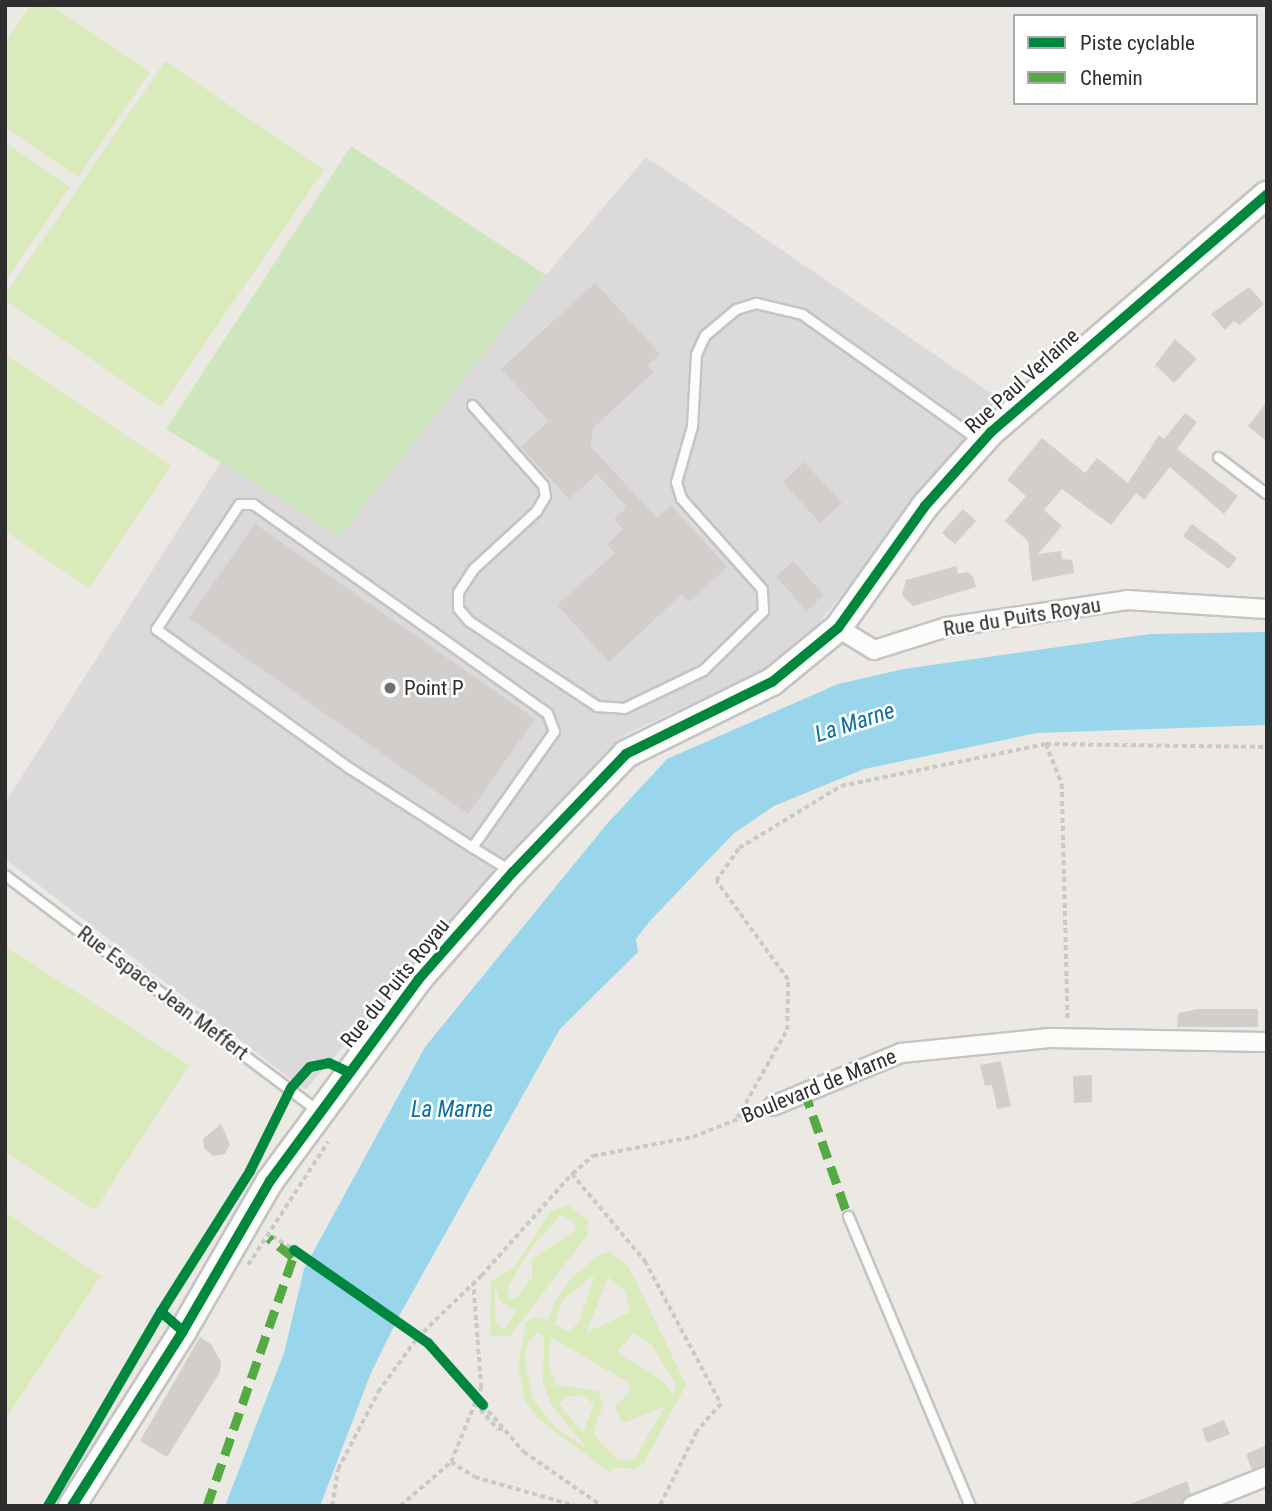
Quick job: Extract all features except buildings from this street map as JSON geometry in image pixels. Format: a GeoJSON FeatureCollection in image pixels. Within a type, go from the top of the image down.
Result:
{"type":"FeatureCollection","features":[{"type":"Feature","properties":{"kind":"street","name":"Rue Paul Verlaine"},"geometry":{"type":"LineString","coordinates":[[838,628],[925,506],[981,442],[1267,195]]}},
{"type":"Feature","properties":{"kind":"street","name":"Rue du Puits Royau"},"geometry":{"type":"LineString","coordinates":[[72,1506],[183,1331],[270,1181],[327,1121],[418,980],[513,872],[626,754],[772,682],[838,628],[874,650],[947,627],[1127,600],[1267,609]]}},
{"type":"Feature","properties":{"kind":"street","name":"Boulevard de Marne"},"geometry":{"type":"LineString","coordinates":[[773,1106],[901,1053],[1069,1038],[1267,1042]]}},
{"type":"Feature","properties":{"kind":"street"},"geometry":{"type":"LineString","coordinates":[[1192,1506],[1267,1475]]}},
{"type":"Feature","properties":{"kind":"lane"},"geometry":{"type":"LineString","coordinates":[[472,405],[543,485],[545,496],[536,511],[474,569],[458,592],[458,607],[470,621],[597,706],[624,708],[703,670],[763,611],[762,589],[681,498],[676,482],[692,426],[696,354],[705,335],[736,309],[756,303],[802,314],[981,442]]}},
{"type":"Feature","properties":{"kind":"lane"},"geometry":{"type":"LineString","coordinates":[[1218,457],[1267,494]]}},
{"type":"Feature","properties":{"kind":"lane"},"geometry":{"type":"LineString","coordinates":[[472,846],[554,731],[547,713],[253,504],[239,504],[156,629],[351,769],[472,846],[513,872]]}},
{"type":"Feature","properties":{"kind":"lane","name":"Rue Espace Jean Meffert"},"geometry":{"type":"LineString","coordinates":[[5,875],[327,1121]]}},
{"type":"Feature","properties":{"kind":"lane"},"geometry":{"type":"LineString","coordinates":[[848,1216],[970,1506]]}},
{"type":"Feature","properties":{"kind":"path"},"geometry":{"type":"LineString","coordinates":[[1046,744],[1062,784],[1069,1038]]}},
{"type":"Feature","properties":{"kind":"path"},"geometry":{"type":"LineString","coordinates":[[737,1118],[787,1030],[788,980],[716,881],[739,848],[841,786],[1046,744],[1267,747]]}},
{"type":"Feature","properties":{"kind":"path"},"geometry":{"type":"LineString","coordinates":[[244,1270],[271,1236],[327,1121]]}},
{"type":"Feature","properties":{"kind":"path"},"geometry":{"type":"LineString","coordinates":[[572,1174],[645,1261],[721,1404],[697,1432],[660,1506]]}},
{"type":"Feature","properties":{"kind":"path"},"geometry":{"type":"LineString","coordinates":[[271,1236],[294,1250]]}},
{"type":"Feature","properties":{"kind":"path"},"geometry":{"type":"LineString","coordinates":[[400,1506],[451,1462],[481,1388],[473,1284]]}},
{"type":"Feature","properties":{"kind":"path"},"geometry":{"type":"LineString","coordinates":[[475,1403],[498,1429],[503,1429]]}},
{"type":"Feature","properties":{"kind":"path"},"geometry":{"type":"LineString","coordinates":[[483,1405],[524,1452],[602,1506]]}},
{"type":"Feature","properties":{"kind":"path"},"geometry":{"type":"LineString","coordinates":[[451,1462],[475,1476],[576,1506]]}},
{"type":"Feature","properties":{"kind":"shaded area"},"geometry":{"type":"Polygon","coordinates":[[[646,157],[998,398],[792,657],[625,735],[516,848],[305,1090],[5,859],[5,803],[221,462],[340,535],[546,275],[646,157]]]}},
{"type":"Feature","properties":{"kind":"green space"},"geometry":{"type":"Polygon","coordinates":[[[31,5],[50,5],[150,72],[78,177],[5,127],[5,43],[31,5]]]}},
{"type":"Feature","properties":{"kind":"green space"},"geometry":{"type":"Polygon","coordinates":[[[165,61],[324,170],[161,407],[5,300],[5,295],[165,61]]]}},
{"type":"Feature","properties":{"kind":"green space"},"geometry":{"type":"Polygon","coordinates":[[[5,142],[70,187],[5,281],[5,142]]]}},
{"type":"Feature","properties":{"kind":"green space"},"geometry":{"type":"Polygon","coordinates":[[[351,146],[546,275],[340,536],[166,429],[351,146]]]}},
{"type":"Feature","properties":{"kind":"green space"},"geometry":{"type":"Polygon","coordinates":[[[5,354],[171,466],[89,588],[5,531],[5,354]]]}},
{"type":"Feature","properties":{"kind":"green space"},"geometry":{"type":"Polygon","coordinates":[[[5,946],[189,1065],[95,1210],[5,1152],[5,946]]]}},
{"type":"Feature","properties":{"kind":"green space"},"geometry":{"type":"Polygon","coordinates":[[[568,1205],[588,1221],[587,1235],[510,1336],[490,1336],[491,1281],[515,1267],[551,1211],[568,1205]],[[561,1215],[532,1247],[507,1288],[509,1298],[516,1298],[532,1278],[532,1259],[577,1230],[573,1221],[561,1215]],[[495,1285],[495,1322],[504,1330],[516,1311],[500,1301],[495,1285]]]}},
{"type":"Feature","properties":{"kind":"green space"},"geometry":{"type":"Polygon","coordinates":[[[5,1212],[101,1276],[5,1420],[5,1212]]]}},
{"type":"Feature","properties":{"kind":"green space"},"geometry":{"type":"Polygon","coordinates":[[[609,1252],[629,1267],[686,1385],[643,1464],[635,1469],[614,1467],[609,1472],[539,1419],[525,1402],[518,1365],[526,1323],[534,1317],[548,1320],[554,1302],[572,1278],[597,1256],[609,1252]],[[596,1273],[562,1301],[554,1324],[568,1331],[578,1324],[596,1273]],[[608,1277],[586,1333],[630,1312],[625,1291],[608,1277]],[[537,1332],[528,1342],[525,1358],[532,1398],[554,1426],[586,1448],[551,1404],[543,1383],[544,1336],[537,1332]],[[633,1333],[617,1352],[664,1382],[673,1394],[676,1384],[651,1344],[633,1333]],[[551,1337],[548,1362],[556,1385],[598,1391],[603,1404],[594,1431],[596,1438],[619,1461],[635,1458],[665,1406],[623,1423],[614,1408],[630,1391],[629,1383],[551,1337]],[[584,1395],[564,1397],[559,1404],[583,1433],[594,1405],[584,1395]]]}},
{"type":"Feature","properties":{"kind":"water","name":"La Marne"},"geometry":{"type":"Polygon","coordinates":[[[1267,632],[1267,725],[1037,733],[864,769],[774,806],[733,834],[649,922],[636,939],[638,952],[560,1029],[398,1318],[371,1373],[320,1506],[225,1506],[284,1353],[304,1269],[425,1047],[606,825],[667,759],[838,684],[904,669],[1150,634],[1267,632]]]}},
{"type":"Feature","properties":{"kind":"marked path"},"geometry":{"type":"LineString","coordinates":[[804,1090],[848,1216]]}},
{"type":"Feature","properties":{"kind":"marked path"},"geometry":{"type":"LineString","coordinates":[[207,1506],[293,1257],[269,1238]]}},
{"type":"Feature","properties":{"kind":"cycle path"},"geometry":{"type":"LineString","coordinates":[[72,1506],[183,1331],[270,1181],[418,980],[513,872],[626,754],[772,682],[838,628],[925,506],[991,432],[1267,195]]}},
{"type":"Feature","properties":{"kind":"cycle path"},"geometry":{"type":"LineString","coordinates":[[161,1312],[250,1171],[291,1088],[310,1067],[329,1063],[348,1072]]}},
{"type":"Feature","properties":{"kind":"cycle path"},"geometry":{"type":"LineString","coordinates":[[294,1250],[428,1343],[483,1405]]}},
{"type":"Feature","properties":{"kind":"cycle path"},"geometry":{"type":"LineString","coordinates":[[48,1506],[161,1312],[183,1331]]}},
{"type":"Feature","properties":{"kind":"place","name":"Point P"},"geometry":{"type":"Point","coordinates":[390,688]}}]}
